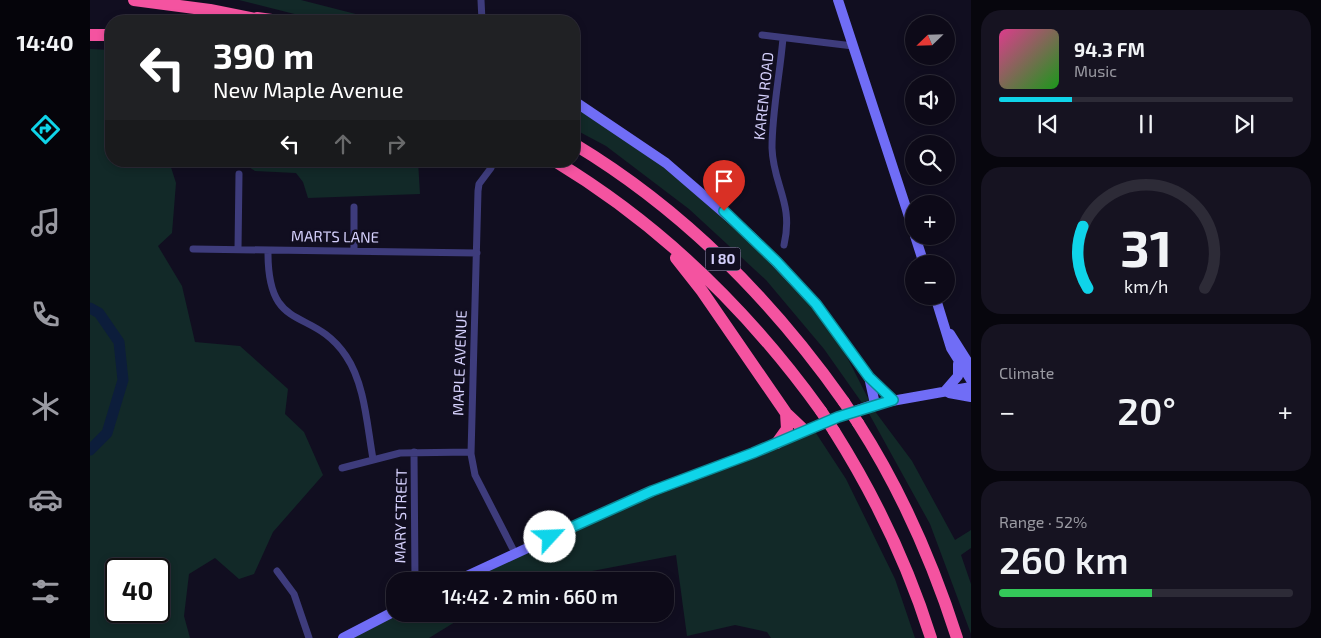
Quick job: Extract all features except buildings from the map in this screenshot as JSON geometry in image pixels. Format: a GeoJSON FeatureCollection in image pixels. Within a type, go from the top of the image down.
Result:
{"type":"FeatureCollection","features":[{"type":"Feature","properties":{"kind":"highway"},"geometry":{"type":"LineString","coordinates":[[134,0],[236,15]]}},
{"type":"Feature","properties":{"kind":"highway"},"geometry":{"type":"LineString","coordinates":[[90,35],[105,35]]}},
{"type":"Feature","properties":{"kind":"highway","name":"I 80"},"geometry":{"type":"LineString","coordinates":[[580,148],[660,204],[728,264],[784,323],[844,402],[891,478],[941,591],[957,638]]}},
{"type":"Feature","properties":{"kind":"highway","name":"I 80"},"geometry":{"type":"LineString","coordinates":[[564,167],[626,209],[681,254],[733,304],[774,350],[834,431],[865,483],[890,533],[931,638]]}},
{"type":"Feature","properties":{"kind":"highway"},"geometry":{"type":"LineString","coordinates":[[626,209],[693,278],[786,412],[804,430]]}},
{"type":"Feature","properties":{"kind":"highway"},"geometry":{"type":"LineString","coordinates":[[777,443],[787,429],[786,412]]}},
{"type":"Feature","properties":{"kind":"street"},"geometry":{"type":"LineString","coordinates":[[838,0],[905,205]]}},
{"type":"Feature","properties":{"kind":"street"},"geometry":{"type":"LineString","coordinates":[[479,15],[481,2]]}},
{"type":"Feature","properties":{"kind":"street"},"geometry":{"type":"LineString","coordinates":[[481,2],[482,15]]}},
{"type":"Feature","properties":{"kind":"street"},"geometry":{"type":"LineString","coordinates":[[762,35],[853,46]]}},
{"type":"Feature","properties":{"kind":"street","name":"KAREN ROAD"},"geometry":{"type":"LineString","coordinates":[[783,38],[772,150],[787,212],[788,228],[784,246]]}},
{"type":"Feature","properties":{"kind":"street"},"geometry":{"type":"LineString","coordinates":[[580,106],[666,163],[738,224],[816,304],[869,377],[893,400]]}},
{"type":"Feature","properties":{"kind":"street","name":"MAPLE AVENUE"},"geometry":{"type":"LineString","coordinates":[[491,168],[479,184],[478,191],[471,452],[475,475],[515,553]]}},
{"type":"Feature","properties":{"kind":"street"},"geometry":{"type":"LineString","coordinates":[[238,249],[239,174]]}},
{"type":"Feature","properties":{"kind":"street"},"geometry":{"type":"LineString","coordinates":[[354,207],[354,251]]}},
{"type":"Feature","properties":{"kind":"street","name":"MARTS LANE"},"geometry":{"type":"LineString","coordinates":[[193,249],[477,253]]}},
{"type":"Feature","properties":{"kind":"street"},"geometry":{"type":"LineString","coordinates":[[268,250],[268,271],[276,300],[288,313],[336,344],[352,364],[360,392],[373,459]]}},
{"type":"Feature","properties":{"kind":"street"},"geometry":{"type":"LineString","coordinates":[[938,305],[959,367],[958,376],[944,392]]}},
{"type":"Feature","properties":{"kind":"street"},"geometry":{"type":"LineString","coordinates":[[947,331],[971,366]]}},
{"type":"Feature","properties":{"kind":"street"},"geometry":{"type":"LineString","coordinates":[[953,351],[971,380]]}},
{"type":"Feature","properties":{"kind":"street"},"geometry":{"type":"LineString","coordinates":[[869,377],[875,404]]}},
{"type":"Feature","properties":{"kind":"street"},"geometry":{"type":"LineString","coordinates":[[475,572],[642,495],[777,443],[804,430],[875,404],[971,387]]}},
{"type":"Feature","properties":{"kind":"street"},"geometry":{"type":"LineString","coordinates":[[944,392],[971,397]]}},
{"type":"Feature","properties":{"kind":"street"},"geometry":{"type":"LineString","coordinates":[[342,468],[373,459],[414,452],[471,452]]}},
{"type":"Feature","properties":{"kind":"street","name":"MARY STREET"},"geometry":{"type":"LineString","coordinates":[[414,452],[415,572]]}},
{"type":"Feature","properties":{"kind":"street"},"geometry":{"type":"LineString","coordinates":[[278,570],[294,594],[309,638]]}},
{"type":"Feature","properties":{"kind":"street"},"geometry":{"type":"LineString","coordinates":[[343,638],[386,616]]}},
{"type":"Feature","properties":{"kind":"green space"},"geometry":{"type":"Polygon","coordinates":[[[239,0],[301,0],[360,15],[298,15],[239,0]]]}},
{"type":"Feature","properties":{"kind":"green space"},"geometry":{"type":"Polygon","coordinates":[[[90,49],[105,50],[105,167],[171,167],[176,183],[172,233],[158,246],[182,286],[195,342],[240,346],[288,389],[285,414],[304,432],[323,475],[273,532],[254,574],[239,579],[215,558],[189,574],[184,616],[190,638],[90,638],[90,49]]]}},
{"type":"Feature","properties":{"kind":"green space"},"geometry":{"type":"Polygon","coordinates":[[[580,104],[726,211],[827,318],[874,410],[912,461],[955,540],[971,530],[971,548],[961,555],[971,584],[971,634],[930,524],[867,410],[824,349],[766,280],[689,209],[606,146],[580,132],[580,104]]]}},
{"type":"Feature","properties":{"kind":"green space"},"geometry":{"type":"Polygon","coordinates":[[[249,167],[418,167],[420,194],[308,198],[303,182],[296,173],[255,171],[249,167]]]}},
{"type":"Feature","properties":{"kind":"green space"},"geometry":{"type":"Polygon","coordinates":[[[812,427],[846,479],[895,579],[915,638],[771,638],[767,632],[735,625],[687,636],[676,555],[587,572],[474,572],[591,515],[812,427]]]}},
{"type":"Feature","properties":{"kind":"green space"},"geometry":{"type":"Polygon","coordinates":[[[386,618],[386,622],[455,622],[429,638],[344,638],[386,618]]]}},
{"type":"Feature","properties":{"kind":"waterway"},"geometry":{"type":"LineString","coordinates":[[90,308],[99,313],[119,342],[123,380],[107,433],[90,450]]}},
{"type":"Feature","properties":{"kind":"route"},"geometry":{"type":"LineString","coordinates":[[550,537],[584,520],[652,491],[753,453],[804,430],[875,404],[893,400],[879,384],[869,377],[863,366],[816,304],[777,262],[724,211]]}}]}
